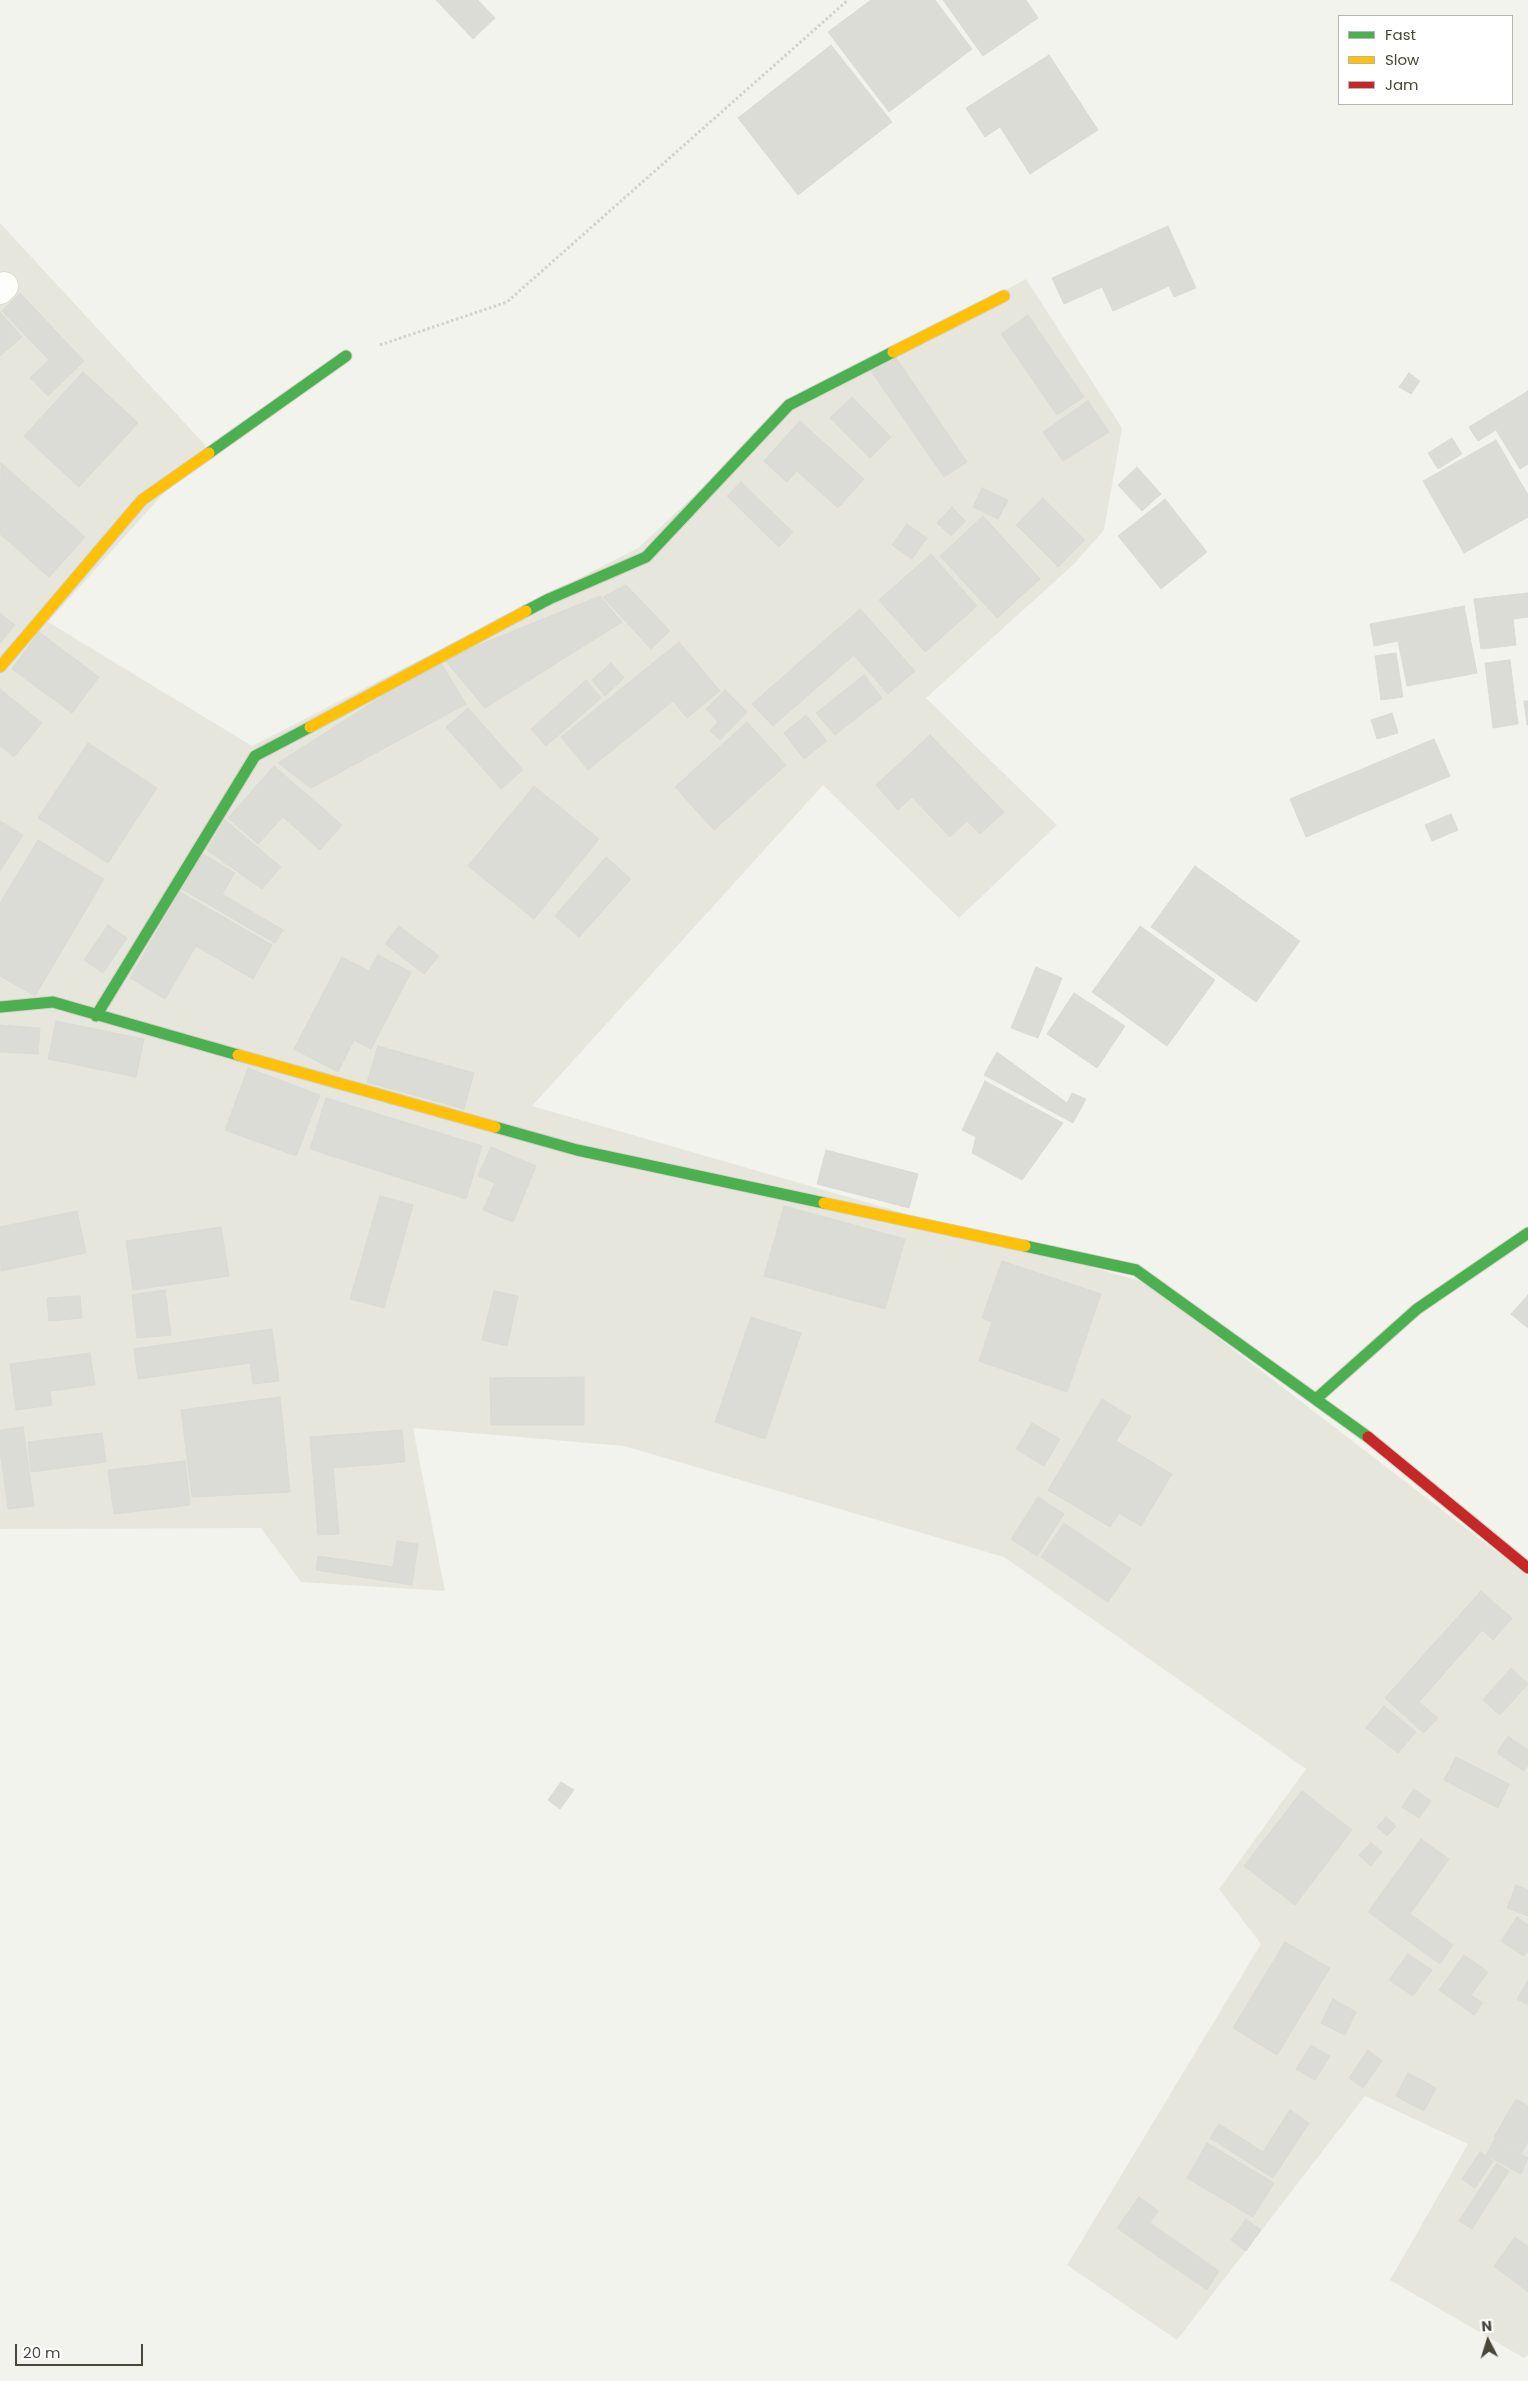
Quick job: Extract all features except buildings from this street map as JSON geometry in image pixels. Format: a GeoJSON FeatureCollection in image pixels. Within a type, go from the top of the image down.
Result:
{"type":"FeatureCollection","features":[{"type":"Feature","properties":{"kind":"street"},"geometry":{"type":"LineString","coordinates":[[96,1016],[255,756],[549,599],[646,557],[789,405],[1004,296]]}},
{"type":"Feature","properties":{"kind":"street"},"geometry":{"type":"LineString","coordinates":[[0,667],[142,500],[346,356]]}},
{"type":"Feature","properties":{"kind":"street"},"geometry":{"type":"LineString","coordinates":[[0,1007],[53,1002],[96,1016],[577,1150],[1136,1270],[1386,1450],[1528,1568]]}},
{"type":"Feature","properties":{"kind":"street"},"geometry":{"type":"LineString","coordinates":[[1316,1399],[1417,1309],[1528,1232]]}},
{"type":"Feature","properties":{"kind":"path"},"geometry":{"type":"LineString","coordinates":[[346,356],[507,302],[848,0]]}},
{"type":"Feature","properties":{"kind":"shaded area"},"geometry":{"type":"Polygon","coordinates":[[[0,223],[206,446],[48,622],[252,746],[638,548],[788,408],[1026,279],[1122,428],[1104,530],[1074,564],[926,698],[1057,825],[959,918],[823,785],[532,1106],[1147,1283],[1528,1576],[1528,2355],[1524,2358],[1390,2280],[1468,2144],[1365,2096],[1177,2340],[1067,2265],[1261,1944],[1219,1889],[1306,1769],[1004,1557],[624,1446],[413,1428],[445,1591],[301,1582],[261,1528],[0,1529],[0,223]]]}},
{"type":"Feature","properties":{"kind":"traffic: fast"},"geometry":{"type":"LineString","coordinates":[[526,611],[549,599],[646,557],[789,405],[893,352]]}},
{"type":"Feature","properties":{"kind":"traffic: fast"},"geometry":{"type":"LineString","coordinates":[[209,453],[346,356]]}},
{"type":"Feature","properties":{"kind":"traffic: fast"},"geometry":{"type":"LineString","coordinates":[[96,1016],[255,756],[310,727]]}},
{"type":"Feature","properties":{"kind":"traffic: fast"},"geometry":{"type":"LineString","coordinates":[[0,1007],[53,1002],[238,1055]]}},
{"type":"Feature","properties":{"kind":"traffic: fast"},"geometry":{"type":"LineString","coordinates":[[495,1127],[577,1150],[824,1203]]}},
{"type":"Feature","properties":{"kind":"traffic: fast"},"geometry":{"type":"LineString","coordinates":[[1316,1399],[1417,1309],[1528,1233]]}},
{"type":"Feature","properties":{"kind":"traffic: fast"},"geometry":{"type":"LineString","coordinates":[[1025,1246],[1136,1270],[1368,1437]]}},
{"type":"Feature","properties":{"kind":"traffic: slow"},"geometry":{"type":"LineString","coordinates":[[893,352],[1004,296]]}},
{"type":"Feature","properties":{"kind":"traffic: slow"},"geometry":{"type":"LineString","coordinates":[[0,667],[142,500],[209,453]]}},
{"type":"Feature","properties":{"kind":"traffic: slow"},"geometry":{"type":"LineString","coordinates":[[310,727],[526,611]]}},
{"type":"Feature","properties":{"kind":"traffic: slow"},"geometry":{"type":"LineString","coordinates":[[238,1055],[495,1127]]}},
{"type":"Feature","properties":{"kind":"traffic: slow"},"geometry":{"type":"LineString","coordinates":[[824,1203],[1025,1246]]}},
{"type":"Feature","properties":{"kind":"traffic: jam"},"geometry":{"type":"LineString","coordinates":[[1368,1437],[1528,1568]]}}]}
